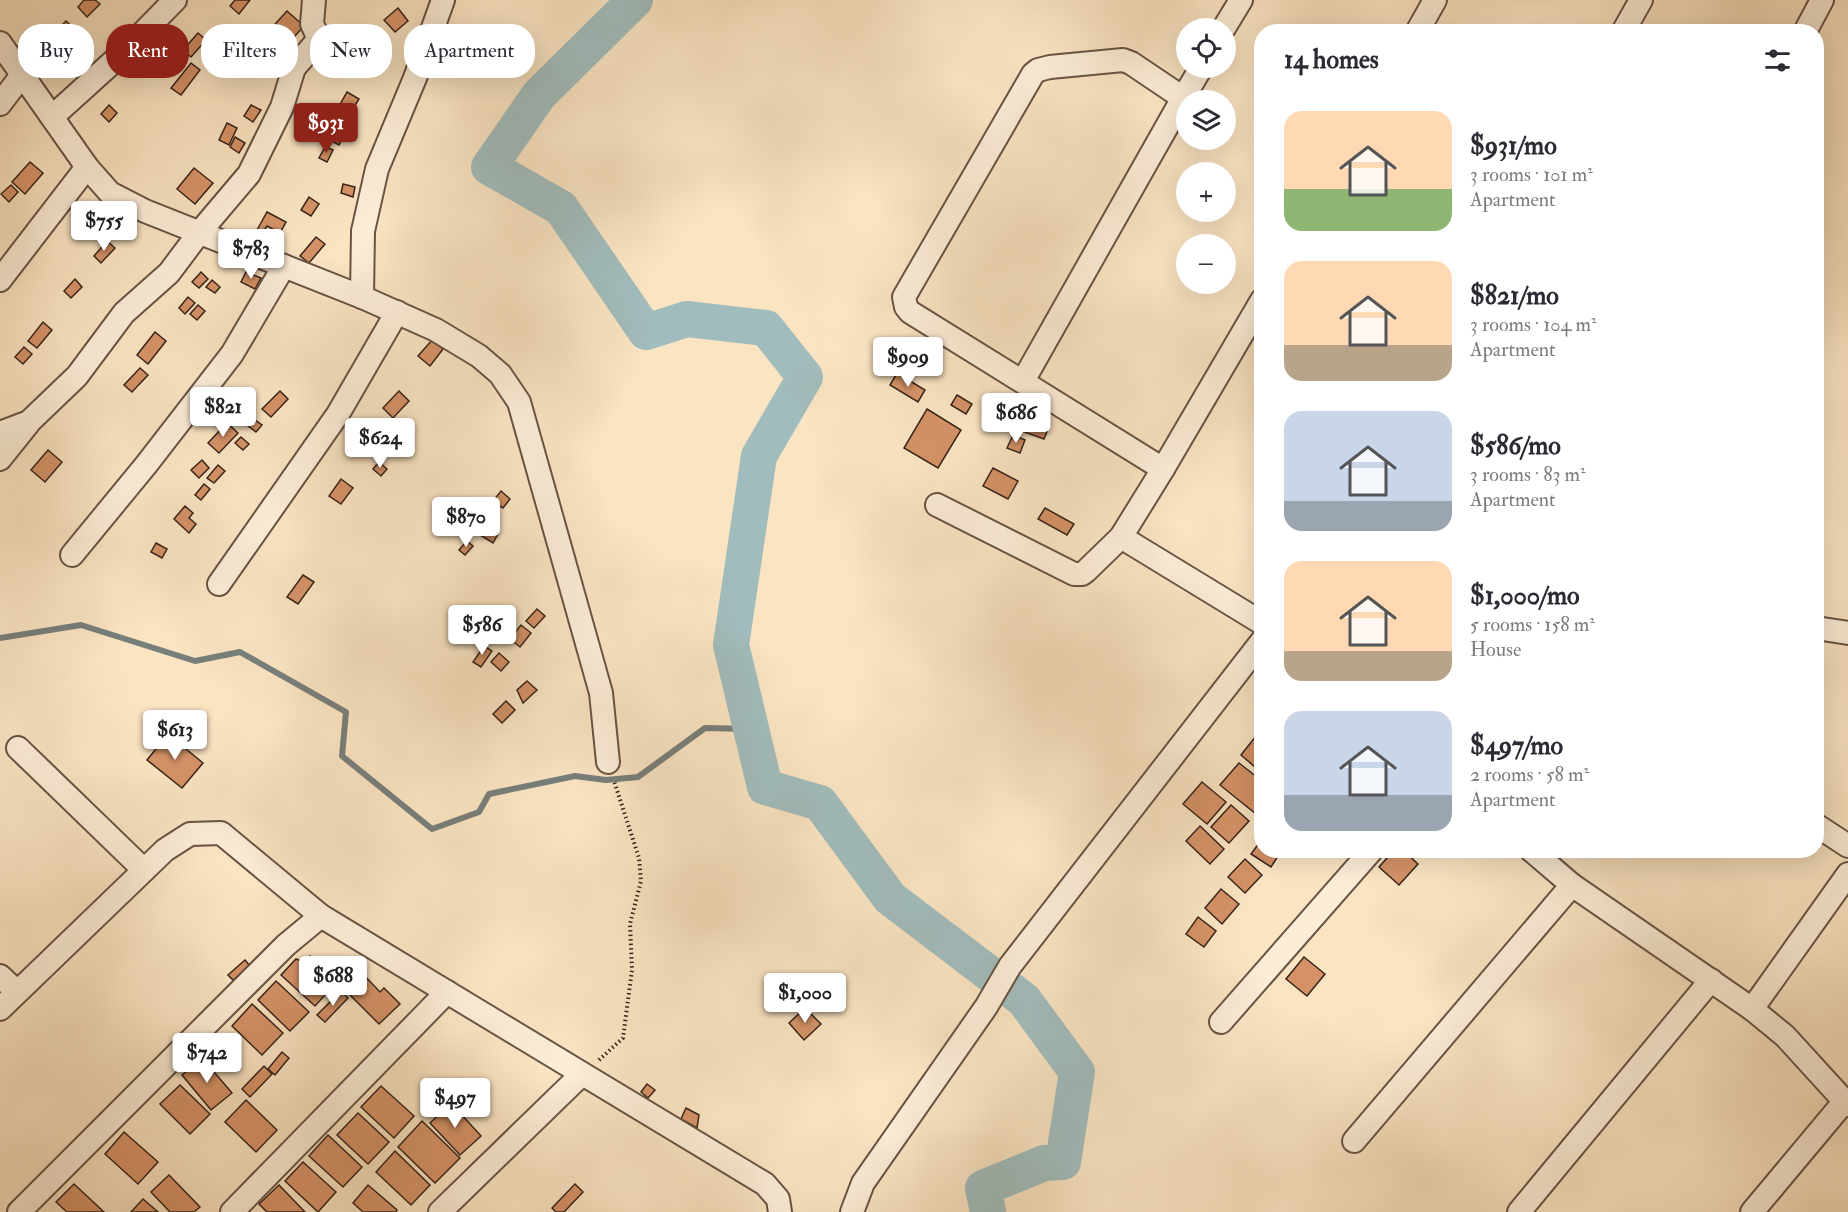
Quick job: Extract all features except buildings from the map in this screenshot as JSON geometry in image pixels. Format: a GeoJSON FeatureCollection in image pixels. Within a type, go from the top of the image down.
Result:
{"type":"FeatureCollection","features":[{"type":"Feature","properties":{"kind":"street"},"geometry":{"type":"LineString","coordinates":[[52,117],[126,50],[175,0]]}},
{"type":"Feature","properties":{"kind":"street"},"geometry":{"type":"LineString","coordinates":[[0,459],[28,422],[77,376],[124,313],[169,273],[199,233],[249,174],[282,107],[294,68],[319,39],[312,24],[314,0]]}},
{"type":"Feature","properties":{"kind":"street"},"geometry":{"type":"LineString","coordinates":[[362,297],[363,231],[377,169],[415,78],[443,0]]}},
{"type":"Feature","properties":{"kind":"street"},"geometry":{"type":"LineString","coordinates":[[1230,18],[1241,0]]}},
{"type":"Feature","properties":{"kind":"street"},"geometry":{"type":"LineString","coordinates":[[1422,24],[1435,0]]}},
{"type":"Feature","properties":{"kind":"street"},"geometry":{"type":"LineString","coordinates":[[1628,24],[1641,0]]}},
{"type":"Feature","properties":{"kind":"street"},"geometry":{"type":"LineString","coordinates":[[1809,24],[1822,0]]}},
{"type":"Feature","properties":{"kind":"street"},"geometry":{"type":"LineString","coordinates":[[0,43],[18,69]]}},
{"type":"Feature","properties":{"kind":"street"},"geometry":{"type":"LineString","coordinates":[[1163,469],[910,312],[904,303],[906,292],[1033,74],[1038,70],[1123,60],[1176,93]]}},
{"type":"Feature","properties":{"kind":"street"},"geometry":{"type":"LineString","coordinates":[[0,104],[20,78]]}},
{"type":"Feature","properties":{"kind":"street"},"geometry":{"type":"LineString","coordinates":[[24,78],[87,167],[110,194],[145,212],[397,312],[436,330],[479,356],[500,374],[519,402],[602,693],[608,762]]}},
{"type":"Feature","properties":{"kind":"street"},"geometry":{"type":"LineString","coordinates":[[1023,381],[1176,110]]}},
{"type":"Feature","properties":{"kind":"street"},"geometry":{"type":"LineString","coordinates":[[0,280],[87,167]]}},
{"type":"Feature","properties":{"kind":"street"},"geometry":{"type":"LineString","coordinates":[[72,555],[146,465],[232,354],[284,266]]}},
{"type":"Feature","properties":{"kind":"street"},"geometry":{"type":"LineString","coordinates":[[219,584],[338,414],[397,312]]}},
{"type":"Feature","properties":{"kind":"street"},"geometry":{"type":"LineString","coordinates":[[937,505],[1074,574],[1082,574],[1120,537],[1163,469],[1254,314]]}},
{"type":"Feature","properties":{"kind":"street"},"geometry":{"type":"LineString","coordinates":[[0,433],[28,422]]}},
{"type":"Feature","properties":{"kind":"street"},"geometry":{"type":"LineString","coordinates":[[1120,537],[1254,619]]}},
{"type":"Feature","properties":{"kind":"street"},"geometry":{"type":"LineString","coordinates":[[1824,629],[1848,633]]}},
{"type":"Feature","properties":{"kind":"street"},"geometry":{"type":"LineString","coordinates":[[852,1212],[863,1183],[986,1007],[1010,966],[1254,651]]}},
{"type":"Feature","properties":{"kind":"street"},"geometry":{"type":"LineString","coordinates":[[18,748],[144,870]]}},
{"type":"Feature","properties":{"kind":"street"},"geometry":{"type":"LineString","coordinates":[[1824,830],[1848,846]]}},
{"type":"Feature","properties":{"kind":"street"},"geometry":{"type":"LineString","coordinates":[[0,1009],[165,850],[190,834],[221,833],[321,916],[765,1184],[778,1199],[780,1212]]}},
{"type":"Feature","properties":{"kind":"street"},"geometry":{"type":"LineString","coordinates":[[1221,1022],[1365,858]]}},
{"type":"Feature","properties":{"kind":"street"},"geometry":{"type":"LineString","coordinates":[[1540,858],[1572,885],[1752,1009],[1785,1036],[1846,1103],[1752,1212]]}},
{"type":"Feature","properties":{"kind":"street"},"geometry":{"type":"LineString","coordinates":[[1752,1009],[1848,874]]}},
{"type":"Feature","properties":{"kind":"street"},"geometry":{"type":"LineString","coordinates":[[1354,1141],[1572,885]]}},
{"type":"Feature","properties":{"kind":"street"},"geometry":{"type":"LineString","coordinates":[[19,1212],[286,945],[321,916]]}},
{"type":"Feature","properties":{"kind":"street"},"geometry":{"type":"LineString","coordinates":[[0,976],[17,992]]}},
{"type":"Feature","properties":{"kind":"street"},"geometry":{"type":"LineString","coordinates":[[1519,1212],[1711,980]]}},
{"type":"Feature","properties":{"kind":"street"},"geometry":{"type":"LineString","coordinates":[[232,1212],[447,992]]}},
{"type":"Feature","properties":{"kind":"street"},"geometry":{"type":"LineString","coordinates":[[440,1212],[582,1074]]}},
{"type":"Feature","properties":{"kind":"path"},"geometry":{"type":"LineString","coordinates":[[582,1074],[622,1038],[633,970],[630,924],[641,881],[639,858],[615,787]]}},
{"type":"Feature","properties":{"kind":"waterway"},"geometry":{"type":"LineString","coordinates":[[635,0],[539,95],[489,167],[561,208],[646,332],[687,319],[766,328],[805,377],[759,456],[731,645],[765,787],[820,803],[890,898],[1024,1000],[1077,1072],[1063,1162],[1044,1163],[983,1188],[988,1212]]}},
{"type":"Feature","properties":{"kind":"waterway"},"geometry":{"type":"LineString","coordinates":[[0,638],[81,625],[195,661],[240,652],[346,712],[342,756],[432,829],[479,812],[489,794],[575,776],[606,780],[638,777],[705,728],[751,729]]}}]}
